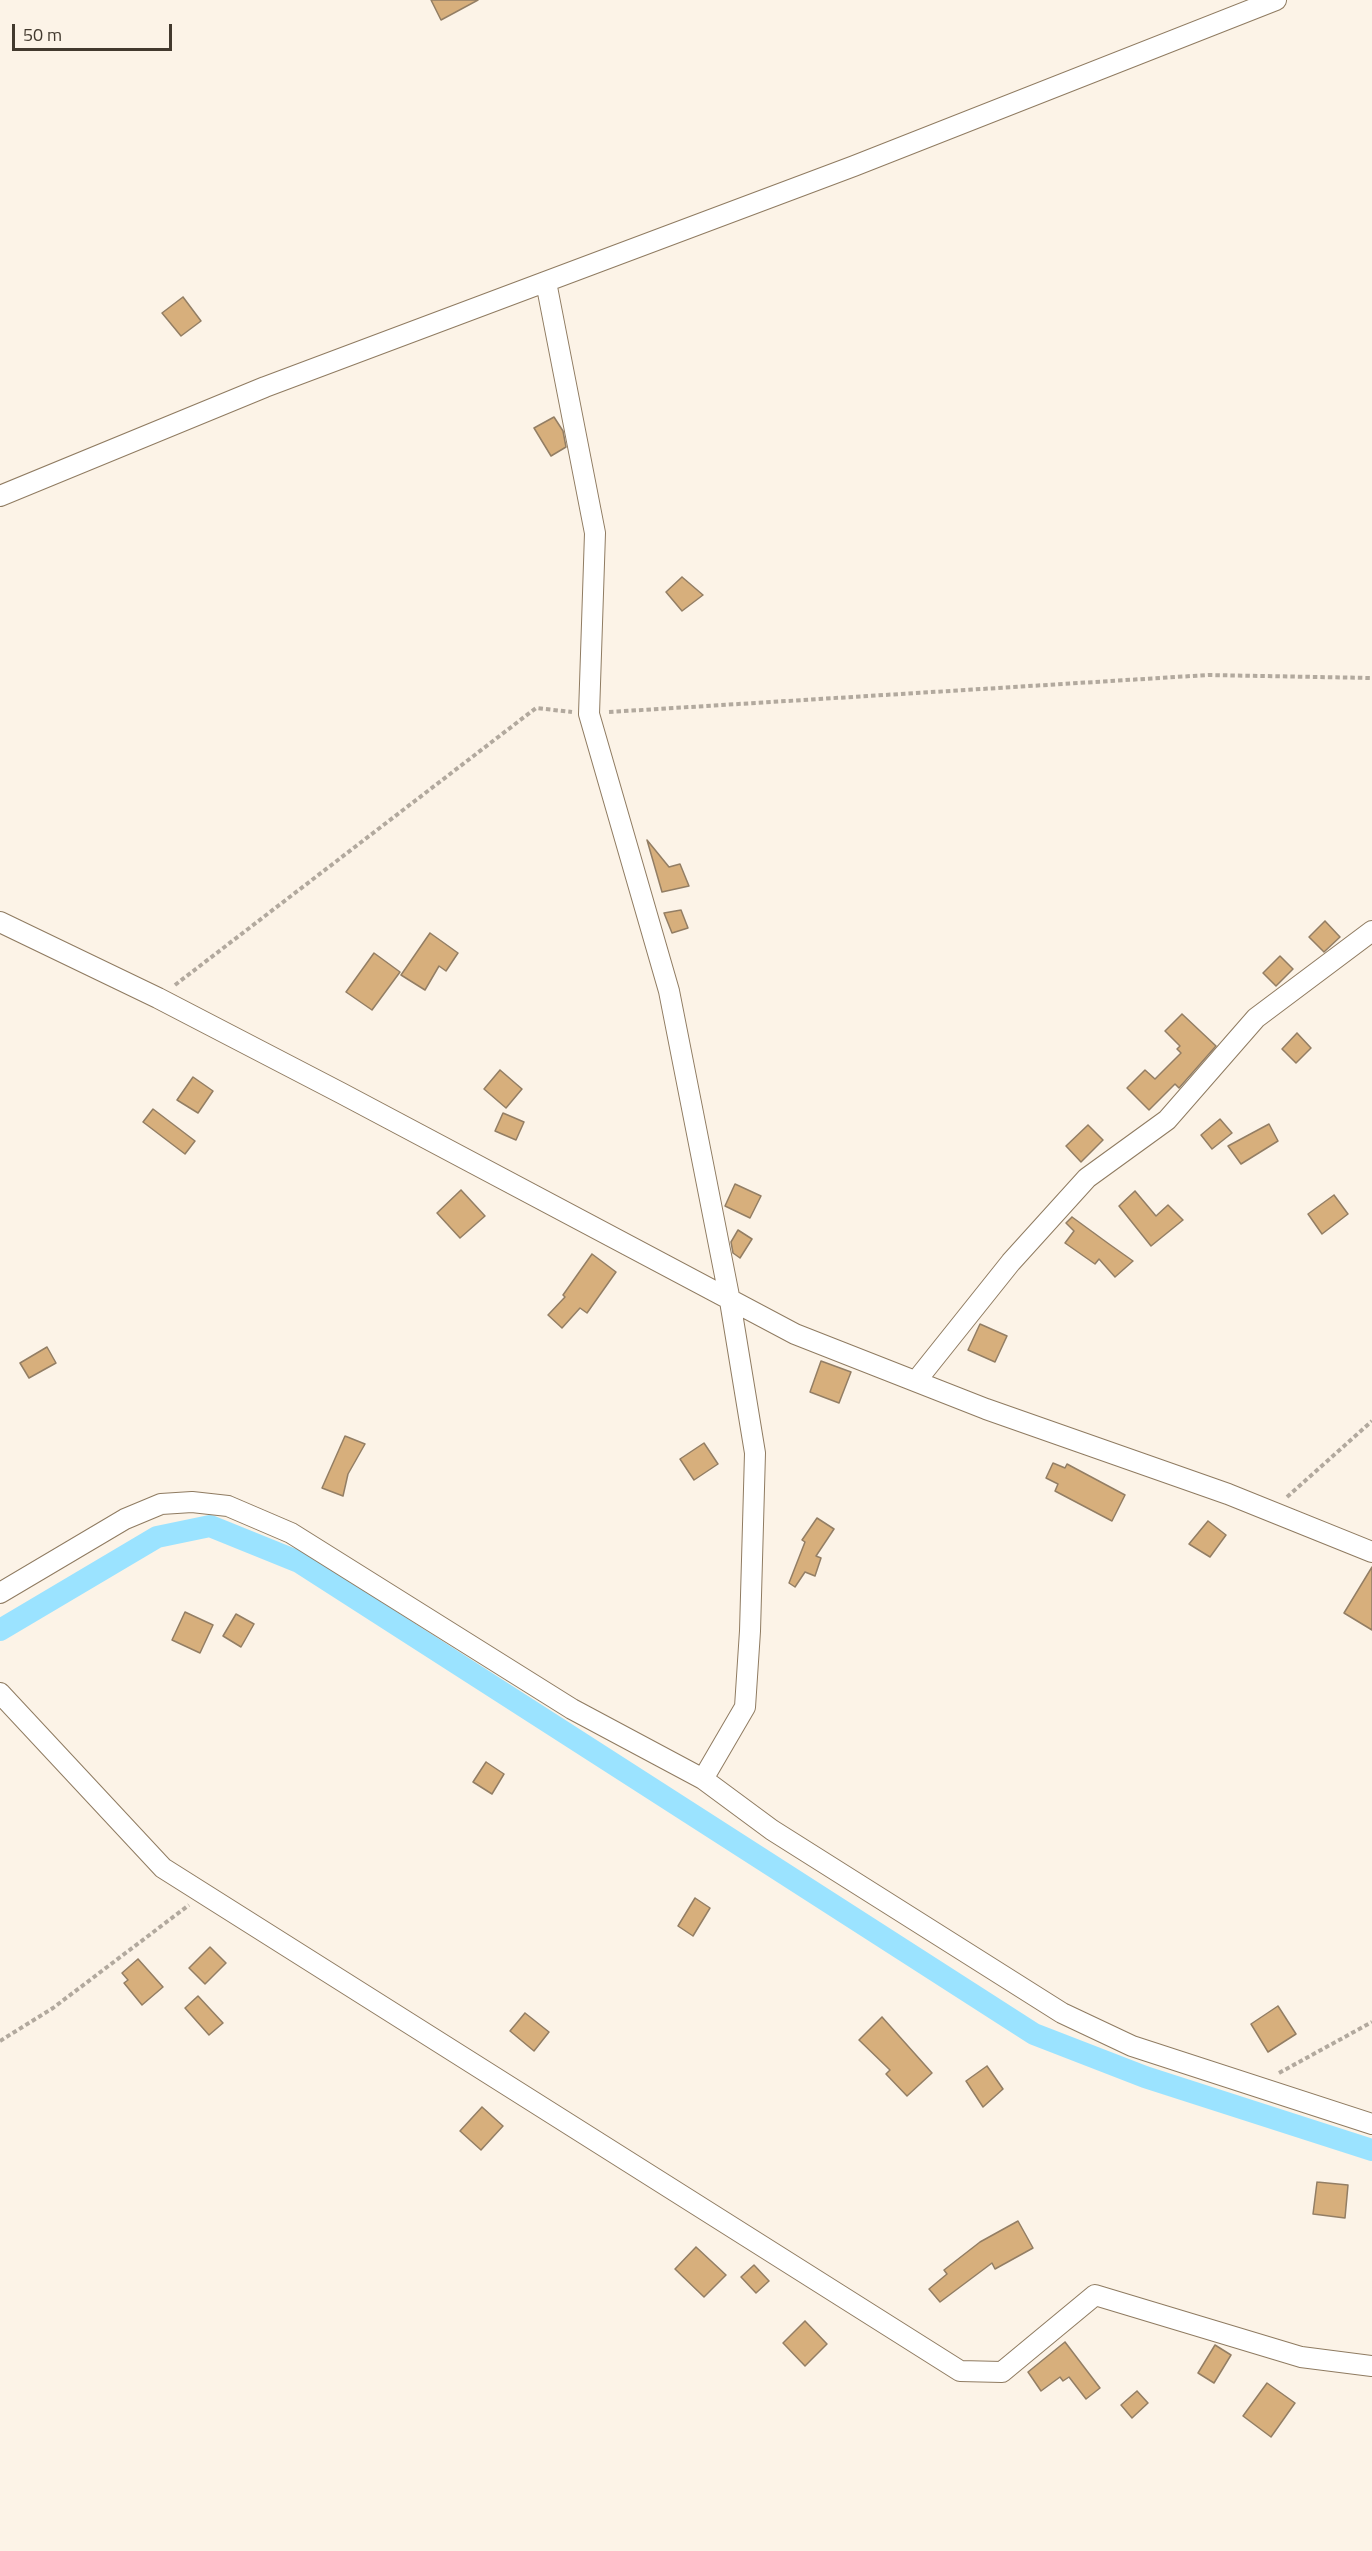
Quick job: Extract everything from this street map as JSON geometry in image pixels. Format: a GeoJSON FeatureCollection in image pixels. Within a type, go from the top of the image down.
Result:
{"type":"FeatureCollection","features":[{"type":"Feature","properties":{"kind":"street"},"geometry":{"type":"LineString","coordinates":[[0,496],[265,387],[854,166],[1276,0]]}},
{"type":"Feature","properties":{"kind":"street"},"geometry":{"type":"LineString","coordinates":[[546,282],[595,533],[589,714],[669,991],[730,1301],[754,1453],[750,1631],[745,1707],[703,1779]]}},
{"type":"Feature","properties":{"kind":"street"},"geometry":{"type":"LineString","coordinates":[[0,922],[158,998],[795,1334],[916,1381],[1271,1511],[1372,1552]]}},
{"type":"Feature","properties":{"kind":"street"},"geometry":{"type":"LineString","coordinates":[[916,1381],[1011,1262],[1087,1178],[1167,1120],[1257,1018],[1372,931]]}},
{"type":"Feature","properties":{"kind":"street"},"geometry":{"type":"LineString","coordinates":[[0,1593],[125,1519],[161,1504],[192,1502],[228,1506],[291,1533],[573,1709],[703,1779],[772,1830],[1062,2013],[1132,2046],[1372,2124]]}},
{"type":"Feature","properties":{"kind":"street"},"geometry":{"type":"LineString","coordinates":[[0,1693],[163,1868],[960,2372],[1002,2372],[1095,2295],[1301,2357],[1372,2366]]}},
{"type":"Feature","properties":{"kind":"path"},"geometry":{"type":"LineString","coordinates":[[158,998],[536,708],[589,714],[1208,675],[1372,678]]}},
{"type":"Feature","properties":{"kind":"path"},"geometry":{"type":"LineString","coordinates":[[1271,1511],[1372,1421]]}},
{"type":"Feature","properties":{"kind":"path"},"geometry":{"type":"LineString","coordinates":[[0,2042],[53,2008],[137,1947],[203,1894]]}},
{"type":"Feature","properties":{"kind":"path"},"geometry":{"type":"LineString","coordinates":[[1255,2086],[1372,2022]]}},
{"type":"Feature","properties":{"kind":"building"},"geometry":{"type":"Polygon","coordinates":[[[431,0],[478,0],[441,20],[431,0]]]}},
{"type":"Feature","properties":{"kind":"building"},"geometry":{"type":"Polygon","coordinates":[[[183,297],[201,321],[181,336],[162,313],[183,297]]]}},
{"type":"Feature","properties":{"kind":"building"},"geometry":{"type":"Polygon","coordinates":[[[554,417],[563,431],[566,447],[551,456],[534,428],[554,417]]]}},
{"type":"Feature","properties":{"kind":"building"},"geometry":{"type":"Polygon","coordinates":[[[682,577],[703,595],[682,611],[666,592],[682,577]]]}},
{"type":"Feature","properties":{"kind":"building"},"geometry":{"type":"Polygon","coordinates":[[[647,840],[669,867],[680,864],[689,886],[662,892],[647,840]]]}},
{"type":"Feature","properties":{"kind":"building"},"geometry":{"type":"Polygon","coordinates":[[[681,910],[688,928],[672,933],[664,913],[681,910]]]}},
{"type":"Feature","properties":{"kind":"building"},"geometry":{"type":"Polygon","coordinates":[[[1325,921],[1340,937],[1324,952],[1309,937],[1325,921]]]}},
{"type":"Feature","properties":{"kind":"building"},"geometry":{"type":"Polygon","coordinates":[[[430,933],[458,953],[446,971],[439,966],[425,990],[401,975],[430,933]]]}},
{"type":"Feature","properties":{"kind":"building"},"geometry":{"type":"Polygon","coordinates":[[[374,953],[400,972],[372,1010],[346,992],[374,953]]]}},
{"type":"Feature","properties":{"kind":"building"},"geometry":{"type":"Polygon","coordinates":[[[1280,956],[1293,969],[1276,986],[1263,973],[1280,956]]]}},
{"type":"Feature","properties":{"kind":"building"},"geometry":{"type":"Polygon","coordinates":[[[1182,1014],[1216,1046],[1179,1088],[1175,1084],[1149,1110],[1127,1088],[1145,1070],[1155,1079],[1181,1053],[1177,1049],[1180,1046],[1165,1031],[1182,1014]]]}},
{"type":"Feature","properties":{"kind":"building"},"geometry":{"type":"Polygon","coordinates":[[[1297,1033],[1311,1048],[1296,1063],[1282,1049],[1297,1033]]]}},
{"type":"Feature","properties":{"kind":"building"},"geometry":{"type":"Polygon","coordinates":[[[500,1070],[522,1089],[506,1108],[484,1089],[500,1070]]]}},
{"type":"Feature","properties":{"kind":"building"},"geometry":{"type":"Polygon","coordinates":[[[193,1077],[213,1091],[198,1113],[177,1100],[193,1077]]]}},
{"type":"Feature","properties":{"kind":"building"},"geometry":{"type":"Polygon","coordinates":[[[153,1109],[195,1141],[185,1154],[143,1122],[153,1109]]]}},
{"type":"Feature","properties":{"kind":"building"},"geometry":{"type":"Polygon","coordinates":[[[503,1113],[524,1122],[516,1140],[495,1131],[503,1113]]]}},
{"type":"Feature","properties":{"kind":"building"},"geometry":{"type":"Polygon","coordinates":[[[1220,1119],[1232,1133],[1212,1149],[1201,1135],[1220,1119]]]}},
{"type":"Feature","properties":{"kind":"building"},"geometry":{"type":"Polygon","coordinates":[[[1269,1124],[1278,1141],[1241,1164],[1228,1146],[1269,1124]]]}},
{"type":"Feature","properties":{"kind":"building"},"geometry":{"type":"Polygon","coordinates":[[[1088,1125],[1103,1140],[1081,1162],[1066,1146],[1088,1125]]]}},
{"type":"Feature","properties":{"kind":"building"},"geometry":{"type":"Polygon","coordinates":[[[735,1184],[761,1196],[750,1218],[725,1206],[735,1184]]]}},
{"type":"Feature","properties":{"kind":"building"},"geometry":{"type":"Polygon","coordinates":[[[461,1190],[485,1216],[460,1238],[437,1213],[461,1190]]]}},
{"type":"Feature","properties":{"kind":"building"},"geometry":{"type":"Polygon","coordinates":[[[1135,1191],[1156,1216],[1168,1205],[1183,1220],[1151,1246],[1119,1206],[1135,1191]]]}},
{"type":"Feature","properties":{"kind":"building"},"geometry":{"type":"Polygon","coordinates":[[[1334,1195],[1348,1214],[1322,1234],[1308,1214],[1334,1195]]]}},
{"type":"Feature","properties":{"kind":"building"},"geometry":{"type":"Polygon","coordinates":[[[1072,1217],[1133,1261],[1115,1277],[1099,1259],[1095,1264],[1065,1243],[1074,1231],[1066,1223],[1072,1217]]]}},
{"type":"Feature","properties":{"kind":"building"},"geometry":{"type":"Polygon","coordinates":[[[738,1230],[752,1239],[740,1258],[733,1253],[731,1242],[738,1230]]]}},
{"type":"Feature","properties":{"kind":"building"},"geometry":{"type":"Polygon","coordinates":[[[592,1254],[616,1272],[587,1313],[580,1308],[562,1328],[548,1315],[565,1297],[563,1295],[592,1254]]]}},
{"type":"Feature","properties":{"kind":"building"},"geometry":{"type":"Polygon","coordinates":[[[980,1324],[1007,1336],[995,1362],[968,1350],[980,1324]]]}},
{"type":"Feature","properties":{"kind":"building"},"geometry":{"type":"Polygon","coordinates":[[[47,1347],[56,1363],[29,1378],[20,1363],[47,1347]]]}},
{"type":"Feature","properties":{"kind":"building"},"geometry":{"type":"Polygon","coordinates":[[[821,1361],[851,1372],[839,1403],[810,1392],[821,1361]]]}},
{"type":"Feature","properties":{"kind":"building"},"geometry":{"type":"Polygon","coordinates":[[[345,1436],[365,1444],[348,1474],[343,1496],[322,1488],[345,1436]]]}},
{"type":"Feature","properties":{"kind":"building"},"geometry":{"type":"Polygon","coordinates":[[[704,1443],[718,1464],[694,1480],[680,1459],[704,1443]]]}},
{"type":"Feature","properties":{"kind":"building"},"geometry":{"type":"Polygon","coordinates":[[[1053,1463],[1065,1468],[1067,1464],[1125,1495],[1112,1521],[1055,1491],[1058,1484],[1046,1478],[1053,1463]]]}},
{"type":"Feature","properties":{"kind":"building"},"geometry":{"type":"Polygon","coordinates":[[[817,1518],[834,1529],[816,1556],[821,1558],[815,1576],[805,1572],[795,1587],[789,1583],[805,1542],[802,1540],[817,1518]]]}},
{"type":"Feature","properties":{"kind":"building"},"geometry":{"type":"Polygon","coordinates":[[[1208,1521],[1226,1535],[1210,1557],[1189,1544],[1208,1521]]]}},
{"type":"Feature","properties":{"kind":"building"},"geometry":{"type":"Polygon","coordinates":[[[1372,1567],[1372,1630],[1344,1613],[1372,1567]]]}},
{"type":"Feature","properties":{"kind":"building"},"geometry":{"type":"Polygon","coordinates":[[[185,1612],[213,1625],[200,1653],[172,1640],[185,1612]]]}},
{"type":"Feature","properties":{"kind":"building"},"geometry":{"type":"Polygon","coordinates":[[[236,1614],[254,1624],[241,1647],[223,1636],[236,1614]]]}},
{"type":"Feature","properties":{"kind":"building"},"geometry":{"type":"Polygon","coordinates":[[[486,1762],[504,1774],[492,1794],[473,1782],[486,1762]]]}},
{"type":"Feature","properties":{"kind":"building"},"geometry":{"type":"Polygon","coordinates":[[[695,1898],[710,1908],[693,1936],[678,1926],[695,1898]]]}},
{"type":"Feature","properties":{"kind":"building"},"geometry":{"type":"Polygon","coordinates":[[[210,1947],[226,1963],[205,1984],[189,1968],[210,1947]]]}},
{"type":"Feature","properties":{"kind":"building"},"geometry":{"type":"Polygon","coordinates":[[[138,1959],[163,1987],[142,2005],[124,1983],[128,1980],[122,1973],[138,1959]]]}},
{"type":"Feature","properties":{"kind":"building"},"geometry":{"type":"Polygon","coordinates":[[[198,1996],[223,2023],[209,2035],[185,2008],[198,1996]]]}},
{"type":"Feature","properties":{"kind":"building"},"geometry":{"type":"Polygon","coordinates":[[[1278,2006],[1296,2034],[1268,2052],[1251,2024],[1278,2006]]]}},
{"type":"Feature","properties":{"kind":"building"},"geometry":{"type":"Polygon","coordinates":[[[525,2013],[549,2032],[534,2051],[510,2031],[525,2013]]]}},
{"type":"Feature","properties":{"kind":"building"},"geometry":{"type":"Polygon","coordinates":[[[882,2017],[932,2073],[907,2096],[886,2074],[890,2070],[859,2040],[882,2017]]]}},
{"type":"Feature","properties":{"kind":"building"},"geometry":{"type":"Polygon","coordinates":[[[987,2066],[1003,2089],[983,2107],[966,2081],[987,2066]]]}},
{"type":"Feature","properties":{"kind":"building"},"geometry":{"type":"Polygon","coordinates":[[[482,2107],[503,2126],[481,2150],[460,2131],[482,2107]]]}},
{"type":"Feature","properties":{"kind":"building"},"geometry":{"type":"Polygon","coordinates":[[[1317,2182],[1348,2185],[1345,2218],[1313,2214],[1317,2182]]]}},
{"type":"Feature","properties":{"kind":"building"},"geometry":{"type":"Polygon","coordinates":[[[1018,2221],[1033,2248],[995,2269],[992,2263],[940,2302],[929,2289],[947,2274],[944,2270],[980,2242],[1018,2221]]]}},
{"type":"Feature","properties":{"kind":"building"},"geometry":{"type":"Polygon","coordinates":[[[696,2247],[726,2275],[704,2297],[675,2269],[696,2247]]]}},
{"type":"Feature","properties":{"kind":"building"},"geometry":{"type":"Polygon","coordinates":[[[754,2265],[769,2281],[756,2293],[741,2277],[754,2265]]]}},
{"type":"Feature","properties":{"kind":"building"},"geometry":{"type":"Polygon","coordinates":[[[805,2321],[827,2344],[805,2366],[783,2343],[805,2321]]]}},
{"type":"Feature","properties":{"kind":"building"},"geometry":{"type":"Polygon","coordinates":[[[1065,2342],[1100,2388],[1086,2399],[1069,2377],[1063,2381],[1060,2377],[1041,2391],[1028,2372],[1065,2342]]]}},
{"type":"Feature","properties":{"kind":"building"},"geometry":{"type":"Polygon","coordinates":[[[1215,2345],[1231,2355],[1214,2383],[1198,2373],[1215,2345]]]}},
{"type":"Feature","properties":{"kind":"building"},"geometry":{"type":"Polygon","coordinates":[[[1267,2383],[1295,2403],[1271,2437],[1243,2416],[1267,2383]]]}},
{"type":"Feature","properties":{"kind":"building"},"geometry":{"type":"Polygon","coordinates":[[[1137,2391],[1148,2403],[1132,2418],[1121,2405],[1137,2391]]]}},
{"type":"Feature","properties":{"kind":"waterway"},"geometry":{"type":"LineString","coordinates":[[0,1630],[157,1537],[210,1526],[299,1562],[1034,2034],[1145,2077],[1372,2150]]}}]}
